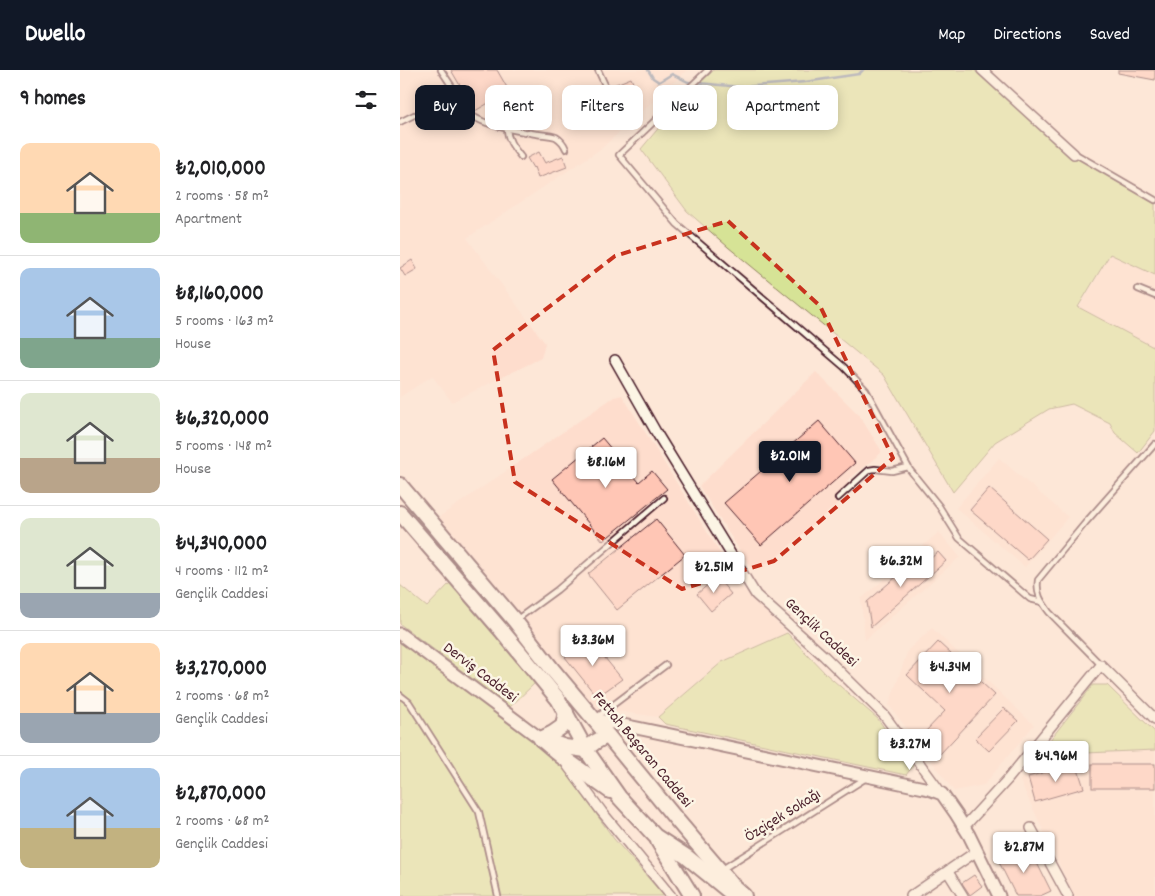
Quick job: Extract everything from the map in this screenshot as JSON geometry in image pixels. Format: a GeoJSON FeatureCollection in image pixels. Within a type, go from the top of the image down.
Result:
{"type":"FeatureCollection","features":[{"type":"Feature","properties":{"kind":"main road","name":"Fettah Başaran Caddesi"},"geometry":{"type":"LineString","coordinates":[[400,485],[515,621],[676,820],[704,862],[733,896]]}},
{"type":"Feature","properties":{"kind":"main road","name":"Fettah Başaran Caddesi"},"geometry":{"type":"LineString","coordinates":[[400,513],[558,699],[586,750],[619,797],[655,836],[687,857],[704,862]]}},
{"type":"Feature","properties":{"kind":"main road"},"geometry":{"type":"LineString","coordinates":[[541,739],[553,734],[563,726],[566,712]]}},
{"type":"Feature","properties":{"kind":"main road"},"geometry":{"type":"LineString","coordinates":[[541,739],[565,747],[586,750],[600,738],[608,736]]}},
{"type":"Feature","properties":{"kind":"main road"},"geometry":{"type":"LineString","coordinates":[[541,739],[561,756],[619,797]]}},
{"type":"Feature","properties":{"kind":"main road"},"geometry":{"type":"LineString","coordinates":[[676,820],[669,832],[655,836],[692,896]]}},
{"type":"Feature","properties":{"kind":"main road"},"geometry":{"type":"LineString","coordinates":[[682,881],[704,862]]}},
{"type":"Feature","properties":{"kind":"main road","name":"Fettah Başaran Caddesi"},"geometry":{"type":"LineString","coordinates":[[716,874],[744,896]]}},
{"type":"Feature","properties":{"kind":"street"},"geometry":{"type":"LineString","coordinates":[[983,70],[1074,154]]}},
{"type":"Feature","properties":{"kind":"street","name":"Gençlik Caddesi"},"geometry":{"type":"LineString","coordinates":[[615,360],[756,595],[824,656],[884,715],[964,827],[999,896]]}},
{"type":"Feature","properties":{"kind":"street","name":"Derviş Caddesi"},"geometry":{"type":"LineString","coordinates":[[400,634],[541,739]]}},
{"type":"Feature","properties":{"kind":"street"},"geometry":{"type":"LineString","coordinates":[[964,827],[1008,779],[1101,665],[1155,719]]}},
{"type":"Feature","properties":{"kind":"street"},"geometry":{"type":"LineString","coordinates":[[594,720],[869,776],[930,789],[942,794]]}},
{"type":"Feature","properties":{"kind":"street"},"geometry":{"type":"LineString","coordinates":[[561,756],[602,812],[671,896]]}},
{"type":"Feature","properties":{"kind":"street"},"geometry":{"type":"LineString","coordinates":[[1031,828],[1068,896]]}},
{"type":"Feature","properties":{"kind":"street"},"geometry":{"type":"LineString","coordinates":[[914,895],[977,851]]}},
{"type":"Feature","properties":{"kind":"street"},"geometry":{"type":"LineString","coordinates":[[948,872],[962,896]]}},
{"type":"Feature","properties":{"kind":"lane"},"geometry":{"type":"LineString","coordinates":[[441,70],[470,114],[485,121]]}},
{"type":"Feature","properties":{"kind":"lane"},"geometry":{"type":"LineString","coordinates":[[598,70],[605,85]]}},
{"type":"Feature","properties":{"kind":"lane"},"geometry":{"type":"LineString","coordinates":[[708,70],[619,155],[677,224],[844,367],[866,390],[908,467],[938,506],[959,538],[1030,599],[1042,602]]}},
{"type":"Feature","properties":{"kind":"lane"},"geometry":{"type":"LineString","coordinates":[[400,122],[414,115]]}},
{"type":"Feature","properties":{"kind":"lane"},"geometry":{"type":"LineString","coordinates":[[507,130],[510,142],[521,157]]}},
{"type":"Feature","properties":{"kind":"lane"},"geometry":{"type":"LineString","coordinates":[[513,130],[556,137],[566,149]]}},
{"type":"Feature","properties":{"kind":"lane"},"geometry":{"type":"LineString","coordinates":[[1074,154],[1155,200]]}},
{"type":"Feature","properties":{"kind":"lane"},"geometry":{"type":"LineString","coordinates":[[1138,289],[1155,296]]}},
{"type":"Feature","properties":{"kind":"lane"},"geometry":{"type":"LineString","coordinates":[[1101,665],[1049,612],[1042,602],[1037,589],[1038,580],[1155,444]]}},
{"type":"Feature","properties":{"kind":"lane"},"geometry":{"type":"LineString","coordinates":[[838,498],[868,470],[875,468],[892,471],[908,467]]}},
{"type":"Feature","properties":{"kind":"lane"},"geometry":{"type":"LineString","coordinates":[[515,621],[557,590],[664,498]]}},
{"type":"Feature","properties":{"kind":"lane"},"geometry":{"type":"LineString","coordinates":[[594,720],[666,665]]}},
{"type":"Feature","properties":{"kind":"lane"},"geometry":{"type":"LineString","coordinates":[[400,695],[410,702],[479,812],[498,896]]}},
{"type":"Feature","properties":{"kind":"lane","name":"Özçiçek Sokağı"},"geometry":{"type":"LineString","coordinates":[[716,874],[869,776]]}},
{"type":"Feature","properties":{"kind":"highlighted area"},"geometry":{"type":"Polygon","coordinates":[[[728,221],[820,306],[893,458],[774,561],[682,589],[515,482],[493,350],[615,256],[728,221]]]}},
{"type":"Feature","properties":{"kind":"shaded area"},"geometry":{"type":"Polygon","coordinates":[[[400,70],[687,70],[671,85],[653,85],[653,101],[643,110],[643,85],[562,85],[562,130],[622,130],[602,148],[467,238],[545,343],[541,358],[452,402],[432,376],[400,397],[400,70]]]}},
{"type":"Feature","properties":{"kind":"shaded area"},"geometry":{"type":"Polygon","coordinates":[[[1111,253],[1155,274],[1155,348],[1079,308],[1111,253]]]}},
{"type":"Feature","properties":{"kind":"shaded area"},"geometry":{"type":"Polygon","coordinates":[[[816,372],[859,415],[881,450],[881,453],[847,481],[854,489],[762,570],[751,568],[699,486],[816,372]]]}},
{"type":"Feature","properties":{"kind":"shaded area"},"geometry":{"type":"Polygon","coordinates":[[[622,395],[740,585],[787,633],[722,662],[658,717],[594,708],[439,517],[614,397],[622,395]]]}},
{"type":"Feature","properties":{"kind":"shaded area"},"geometry":{"type":"Polygon","coordinates":[[[999,458],[1068,517],[1025,567],[956,508],[999,458]]]}},
{"type":"Feature","properties":{"kind":"shaded area"},"geometry":{"type":"Polygon","coordinates":[[[939,532],[960,557],[865,640],[861,599],[939,532]]]}},
{"type":"Feature","properties":{"kind":"shaded area"},"geometry":{"type":"Polygon","coordinates":[[[932,628],[1034,725],[984,785],[954,791],[889,705],[908,650],[932,628]]]}},
{"type":"Feature","properties":{"kind":"shaded area"},"geometry":{"type":"Polygon","coordinates":[[[1155,750],[1155,896],[1074,896],[1020,781],[1027,772],[1086,753],[1155,750]]]}},
{"type":"Feature","properties":{"kind":"green space"},"geometry":{"type":"Polygon","coordinates":[[[714,70],[974,70],[1073,156],[1155,204],[1155,275],[1110,254],[1078,307],[1155,348],[1155,431],[1138,453],[1115,433],[1110,423],[1072,404],[1049,409],[995,442],[953,492],[884,375],[687,211],[641,149],[657,130],[717,130],[717,85],[698,85],[714,70]]]}},
{"type":"Feature","properties":{"kind":"green space"},"geometry":{"type":"Polygon","coordinates":[[[450,583],[535,683],[510,707],[400,624],[400,585],[427,607],[450,583]]]}},
{"type":"Feature","properties":{"kind":"green space"},"geometry":{"type":"Polygon","coordinates":[[[787,633],[826,674],[878,719],[913,766],[906,775],[665,724],[658,717],[722,662],[787,633]]]}},
{"type":"Feature","properties":{"kind":"green space"},"geometry":{"type":"Polygon","coordinates":[[[400,642],[557,759],[614,839],[664,896],[400,896],[400,642]]]}},
{"type":"Feature","properties":{"kind":"green space"},"geometry":{"type":"Polygon","coordinates":[[[1093,685],[1107,685],[1155,732],[1155,750],[1086,753],[1069,759],[1050,740],[1093,685]]]}},
{"type":"Feature","properties":{"kind":"building"},"geometry":{"type":"Polygon","coordinates":[[[451,70],[497,70],[506,85],[485,85],[485,105],[475,111],[475,85],[460,85],[451,70]]]}},
{"type":"Feature","properties":{"kind":"building"},"geometry":{"type":"Polygon","coordinates":[[[1118,70],[1155,70],[1155,80],[1118,73],[1118,70]]]}},
{"type":"Feature","properties":{"kind":"building"},"geometry":{"type":"Polygon","coordinates":[[[631,78],[634,85],[614,85],[631,78]]]}},
{"type":"Feature","properties":{"kind":"building"},"geometry":{"type":"Polygon","coordinates":[[[539,152],[545,163],[563,156],[567,167],[538,178],[534,167],[527,158],[539,152]]]}},
{"type":"Feature","properties":{"kind":"building"},"geometry":{"type":"Polygon","coordinates":[[[412,260],[417,269],[405,276],[400,268],[412,260]]]}},
{"type":"Feature","properties":{"kind":"building"},"geometry":{"type":"Polygon","coordinates":[[[819,421],[855,463],[761,545],[724,503],[819,421]]]}},
{"type":"Feature","properties":{"kind":"building"},"geometry":{"type":"Polygon","coordinates":[[[602,438],[639,482],[652,471],[667,489],[603,541],[552,479],[602,438]]]}},
{"type":"Feature","properties":{"kind":"building"},"geometry":{"type":"Polygon","coordinates":[[[989,488],[1047,539],[1028,560],[970,510],[989,488]]]}},
{"type":"Feature","properties":{"kind":"building"},"geometry":{"type":"Polygon","coordinates":[[[656,519],[685,555],[617,610],[588,574],[656,519]]]}},
{"type":"Feature","properties":{"kind":"building"},"geometry":{"type":"Polygon","coordinates":[[[938,552],[946,561],[871,627],[867,602],[911,564],[916,571],[938,552]]]}},
{"type":"Feature","properties":{"kind":"building"},"geometry":{"type":"Polygon","coordinates":[[[717,577],[731,594],[711,611],[697,594],[717,577]]]}},
{"type":"Feature","properties":{"kind":"building"},"geometry":{"type":"Polygon","coordinates":[[[588,637],[622,679],[597,697],[565,657],[588,637]]]}},
{"type":"Feature","properties":{"kind":"building"},"geometry":{"type":"Polygon","coordinates":[[[938,642],[995,695],[940,754],[930,745],[934,741],[925,732],[945,711],[907,675],[938,642]]]}},
{"type":"Feature","properties":{"kind":"building"},"geometry":{"type":"Polygon","coordinates":[[[1004,708],[1018,721],[989,751],[975,738],[1004,708]]]}},
{"type":"Feature","properties":{"kind":"building"},"geometry":{"type":"Polygon","coordinates":[[[1076,763],[1084,788],[1035,802],[1028,777],[1076,763]]]}},
{"type":"Feature","properties":{"kind":"building"},"geometry":{"type":"Polygon","coordinates":[[[1092,764],[1155,764],[1155,788],[1092,788],[1092,764]]]}},
{"type":"Feature","properties":{"kind":"building"},"geometry":{"type":"Polygon","coordinates":[[[1028,845],[1051,891],[1040,896],[1016,896],[998,860],[1028,845]]]}},
{"type":"Feature","properties":{"kind":"building"},"geometry":{"type":"Polygon","coordinates":[[[974,875],[982,886],[970,895],[962,883],[974,875]]]}},
{"type":"Feature","properties":{"kind":"waterway"},"geometry":{"type":"LineString","coordinates":[[648,70],[653,78],[659,82],[672,74],[688,82],[741,87],[805,82],[859,74],[863,70]]}}]}
